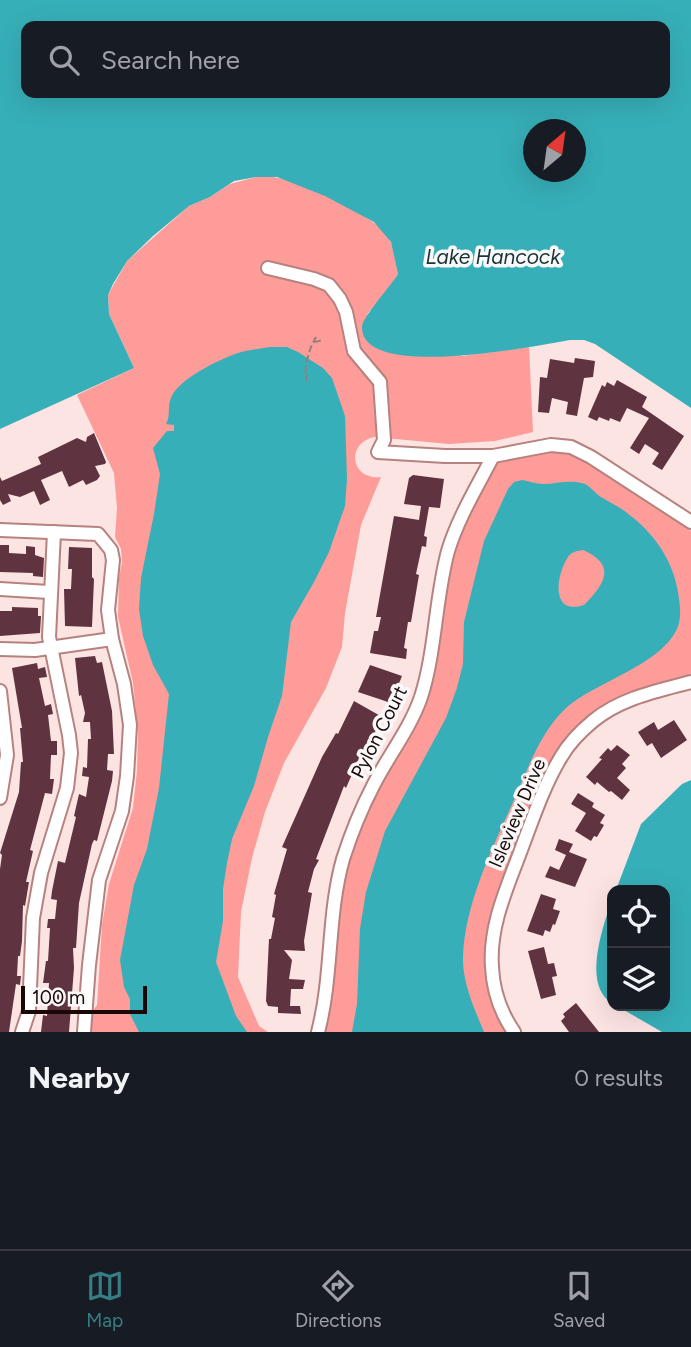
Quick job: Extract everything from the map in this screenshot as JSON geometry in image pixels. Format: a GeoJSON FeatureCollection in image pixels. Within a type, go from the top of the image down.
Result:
{"type":"FeatureCollection","features":[{"type":"Feature","properties":{"kind":"street"},"geometry":{"type":"LineString","coordinates":[[268,268],[329,285],[340,299],[346,312],[354,352],[380,382],[384,440],[377,452],[493,456],[551,445],[571,447],[591,457],[691,523]]}},
{"type":"Feature","properties":{"kind":"street","name":"Pylon Court"},"geometry":{"type":"LineString","coordinates":[[318,1032],[327,990],[332,912],[343,860],[356,821],[420,699],[428,670],[448,552],[457,525],[493,456]]}},
{"type":"Feature","properties":{"kind":"street"},"geometry":{"type":"LineString","coordinates":[[0,530],[98,534],[111,550],[113,560],[108,610],[130,725],[128,776],[122,811],[99,880],[84,1032]]}},
{"type":"Feature","properties":{"kind":"street"},"geometry":{"type":"LineString","coordinates":[[22,1032],[29,1011],[35,907],[41,873],[67,788],[71,753],[50,648],[49,592],[54,532]]}},
{"type":"Feature","properties":{"kind":"street"},"geometry":{"type":"LineString","coordinates":[[0,589],[49,592]]}},
{"type":"Feature","properties":{"kind":"street"},"geometry":{"type":"LineString","coordinates":[[0,649],[35,650],[112,639]]}},
{"type":"Feature","properties":{"kind":"street","name":"Isleview Drive"},"geometry":{"type":"LineString","coordinates":[[514,1032],[500,1005],[494,981],[494,928],[551,776],[576,737],[612,707],[645,694],[691,682]]}},
{"type":"Feature","properties":{"kind":"street"},"geometry":{"type":"LineString","coordinates":[[0,691],[7,755],[0,798]]}},
{"type":"Feature","properties":{"kind":"path"},"geometry":{"type":"LineString","coordinates":[[306,381],[308,355],[316,337]]}},
{"type":"Feature","properties":{"kind":"path"},"geometry":{"type":"LineString","coordinates":[[314,341],[324,340]]}},
{"type":"Feature","properties":{"kind":"shaded area"},"geometry":{"type":"Polygon","coordinates":[[[256,177],[278,178],[319,193],[351,208],[385,232],[392,247],[398,274],[367,314],[462,356],[529,347],[533,432],[495,441],[449,444],[374,437],[359,446],[355,460],[358,467],[363,473],[381,477],[361,525],[345,613],[342,647],[326,688],[284,763],[265,812],[241,912],[238,977],[259,1026],[268,1032],[89,1032],[92,1012],[97,1005],[102,925],[109,884],[133,808],[138,733],[133,683],[118,617],[122,562],[121,549],[115,537],[117,508],[114,473],[77,395],[134,368],[109,314],[108,295],[127,261],[189,206],[230,184],[256,177]]]}},
{"type":"Feature","properties":{"kind":"shaded area"},"geometry":{"type":"Polygon","coordinates":[[[565,448],[594,464],[691,531],[691,676],[664,683],[572,736],[489,935],[509,1032],[325,1032],[332,992],[334,945],[341,890],[354,843],[374,796],[417,719],[454,549],[462,527],[497,459],[565,448]]]}},
{"type":"Feature","properties":{"kind":"water","name":"Lake Hancock"},"geometry":{"type":"Polygon","coordinates":[[[0,0],[691,0],[691,408],[595,344],[584,340],[491,353],[419,357],[390,353],[369,344],[362,327],[363,322],[398,274],[391,242],[374,222],[325,196],[277,177],[234,181],[210,197],[189,206],[127,261],[108,295],[109,314],[134,368],[0,429],[0,0]]]}},
{"type":"Feature","properties":{"kind":"water"},"geometry":{"type":"Polygon","coordinates":[[[270,347],[287,347],[298,352],[323,368],[332,378],[345,416],[347,479],[345,506],[329,552],[291,622],[282,696],[254,786],[232,839],[227,863],[223,889],[223,921],[216,962],[236,1016],[247,1032],[139,1032],[130,1014],[130,999],[124,987],[120,960],[134,885],[147,849],[159,788],[169,694],[153,665],[143,636],[139,609],[141,578],[160,474],[153,448],[167,431],[174,431],[174,425],[166,424],[169,405],[175,391],[182,384],[200,371],[230,356],[270,347]]]}},
{"type":"Feature","properties":{"kind":"water"},"geometry":{"type":"Polygon","coordinates":[[[522,480],[540,484],[585,484],[641,524],[658,544],[671,566],[679,602],[679,624],[668,642],[656,653],[566,708],[549,728],[536,751],[481,876],[465,936],[464,975],[484,1032],[352,1032],[357,1004],[360,929],[366,892],[385,831],[446,718],[457,688],[463,664],[464,622],[484,541],[508,489],[514,482],[522,480]],[[583,550],[568,557],[559,583],[559,592],[565,605],[584,605],[602,582],[604,568],[594,556],[583,550]]]}},
{"type":"Feature","properties":{"kind":"water"},"geometry":{"type":"Polygon","coordinates":[[[691,780],[691,1032],[662,1032],[626,1011],[670,1011],[670,885],[618,885],[641,824],[682,784],[691,780]]]}},
{"type":"Feature","properties":{"kind":"water"},"geometry":{"type":"Polygon","coordinates":[[[607,916],[607,998],[598,983],[596,969],[607,916]]]}},
{"type":"Feature","properties":{"kind":"building"},"geometry":{"type":"Polygon","coordinates":[[[575,358],[595,361],[593,377],[584,378],[577,416],[566,414],[568,402],[552,398],[549,413],[538,412],[540,377],[547,378],[550,359],[574,363],[575,358]]]}},
{"type":"Feature","properties":{"kind":"building"},"geometry":{"type":"Polygon","coordinates":[[[617,380],[647,397],[642,407],[684,436],[662,470],[652,464],[659,453],[645,444],[639,454],[630,448],[649,418],[627,408],[620,422],[599,417],[597,421],[588,417],[602,385],[605,387],[607,382],[614,386],[617,380]]]}},
{"type":"Feature","properties":{"kind":"building"},"geometry":{"type":"Polygon","coordinates":[[[94,433],[106,462],[95,466],[100,476],[97,480],[86,485],[83,480],[69,487],[62,471],[41,480],[50,500],[40,505],[34,491],[20,497],[8,494],[11,501],[3,505],[0,500],[0,477],[2,481],[41,464],[38,457],[77,438],[86,442],[87,437],[94,433]]]}},
{"type":"Feature","properties":{"kind":"building"},"geometry":{"type":"Polygon","coordinates":[[[413,475],[444,479],[440,508],[429,507],[424,536],[427,537],[426,547],[422,546],[411,622],[408,622],[404,648],[407,649],[406,659],[370,653],[374,631],[378,631],[381,617],[376,617],[394,516],[419,520],[421,506],[404,504],[409,478],[413,475]]]}},
{"type":"Feature","properties":{"kind":"building"},"geometry":{"type":"Polygon","coordinates":[[[0,545],[9,545],[9,553],[26,554],[26,546],[35,547],[35,555],[44,558],[43,577],[33,576],[33,573],[0,572],[0,545]]]}},
{"type":"Feature","properties":{"kind":"building"},"geometry":{"type":"Polygon","coordinates":[[[69,547],[92,548],[92,627],[65,626],[64,589],[71,589],[69,547]]]}},
{"type":"Feature","properties":{"kind":"building"},"geometry":{"type":"Polygon","coordinates":[[[12,607],[38,608],[38,616],[41,616],[40,633],[0,636],[0,611],[12,611],[12,607]]]}},
{"type":"Feature","properties":{"kind":"building"},"geometry":{"type":"Polygon","coordinates":[[[95,656],[97,663],[102,662],[112,711],[114,754],[108,754],[107,770],[113,771],[112,781],[97,841],[94,840],[92,844],[79,903],[76,948],[73,948],[69,1032],[41,1032],[43,1015],[47,1016],[49,983],[43,983],[48,961],[48,919],[55,919],[57,900],[51,899],[52,891],[58,861],[65,863],[79,794],[86,797],[89,777],[82,776],[83,767],[87,768],[88,739],[91,739],[90,722],[83,722],[85,713],[81,695],[79,696],[75,658],[95,656]]]}},
{"type":"Feature","properties":{"kind":"building"},"geometry":{"type":"Polygon","coordinates":[[[37,663],[38,669],[45,667],[47,677],[39,678],[45,706],[51,704],[53,714],[48,715],[51,741],[57,741],[57,755],[51,755],[50,779],[54,779],[52,794],[45,793],[30,850],[33,851],[26,882],[29,882],[25,906],[23,905],[22,941],[18,956],[17,976],[21,976],[20,985],[16,984],[9,1032],[0,1032],[0,853],[19,792],[23,762],[22,728],[12,668],[37,663]]]}},
{"type":"Feature","properties":{"kind":"building"},"geometry":{"type":"Polygon","coordinates":[[[370,665],[402,676],[391,703],[358,692],[370,665]]]}},
{"type":"Feature","properties":{"kind":"building"},"geometry":{"type":"Polygon","coordinates":[[[354,701],[384,718],[360,756],[346,788],[344,786],[316,859],[319,860],[308,892],[312,893],[304,941],[305,951],[284,950],[292,960],[289,979],[305,980],[303,989],[291,989],[290,1006],[300,1006],[301,1014],[278,1013],[278,1007],[268,1006],[266,1001],[269,939],[275,918],[272,917],[274,894],[287,849],[282,847],[322,757],[336,733],[338,734],[354,701]]]}},
{"type":"Feature","properties":{"kind":"building"},"geometry":{"type":"Polygon","coordinates":[[[674,720],[687,740],[661,758],[652,743],[647,746],[638,732],[654,722],[658,730],[674,720]]]}},
{"type":"Feature","properties":{"kind":"building"},"geometry":{"type":"Polygon","coordinates":[[[617,745],[630,755],[622,764],[626,768],[617,778],[630,790],[622,800],[586,777],[608,748],[611,751],[617,745]]]}},
{"type":"Feature","properties":{"kind":"building"},"geometry":{"type":"Polygon","coordinates":[[[578,793],[594,803],[592,807],[605,815],[600,823],[604,825],[597,837],[594,836],[591,841],[575,831],[586,813],[571,804],[578,793]]]}},
{"type":"Feature","properties":{"kind":"building"},"geometry":{"type":"Polygon","coordinates":[[[559,839],[573,844],[569,852],[587,859],[575,887],[545,877],[550,866],[559,870],[566,855],[555,850],[559,839]]]}},
{"type":"Feature","properties":{"kind":"building"},"geometry":{"type":"Polygon","coordinates":[[[541,894],[556,899],[553,909],[560,911],[555,925],[553,924],[550,932],[545,930],[543,936],[527,931],[541,894]]]}},
{"type":"Feature","properties":{"kind":"building"},"geometry":{"type":"Polygon","coordinates":[[[544,947],[548,964],[554,963],[557,976],[552,977],[556,995],[541,999],[528,951],[544,947]]]}},
{"type":"Feature","properties":{"kind":"building"},"geometry":{"type":"Polygon","coordinates":[[[576,1003],[599,1032],[569,1032],[561,1021],[565,1017],[563,1014],[576,1003]]]}}]}
